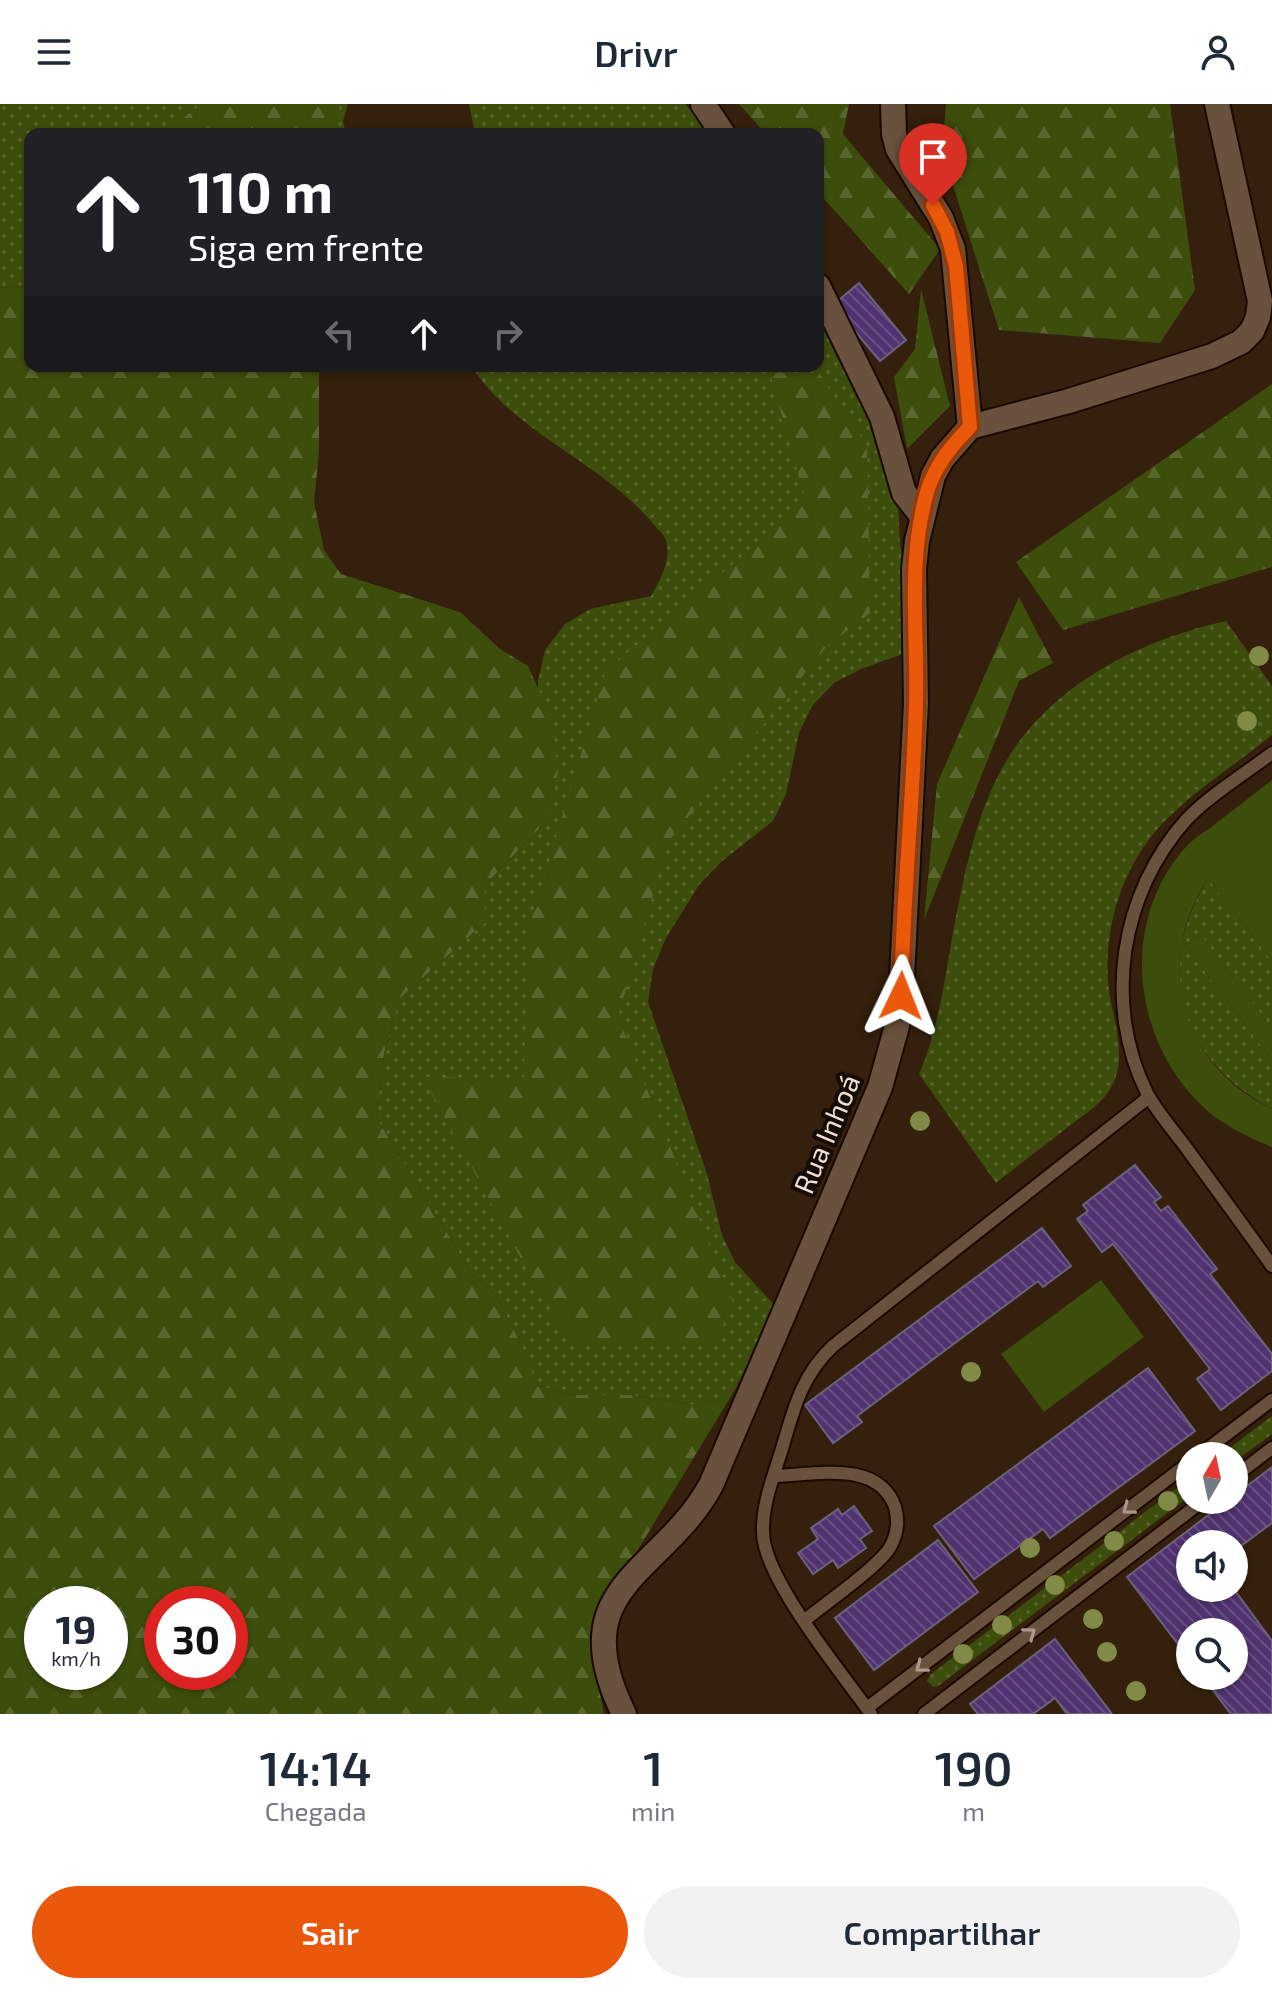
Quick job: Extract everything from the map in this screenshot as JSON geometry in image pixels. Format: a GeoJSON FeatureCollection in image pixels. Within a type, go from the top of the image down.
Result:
{"type":"FeatureCollection","features":[{"type":"Feature","properties":{"kind":"street"},"geometry":{"type":"LineString","coordinates":[[703,104],[719,128]]}},
{"type":"Feature","properties":{"kind":"street"},"geometry":{"type":"LineString","coordinates":[[893,104],[898,149],[941,218],[953,249],[970,427],[1069,401],[1212,356],[1241,342],[1252,331],[1260,301],[1217,104]]}},
{"type":"Feature","properties":{"kind":"street"},"geometry":{"type":"LineString","coordinates":[[824,298],[877,406],[904,493],[922,516]]}},
{"type":"Feature","properties":{"kind":"street","name":"Rua Inhoá"},"geometry":{"type":"LineString","coordinates":[[624,1714],[606,1667],[604,1650],[608,1617],[614,1601],[634,1573],[695,1512],[711,1485],[890,1057],[901,996],[916,703],[914,569],[922,516],[933,476],[942,459],[970,427]]}},
{"type":"Feature","properties":{"kind":"lane"},"geometry":{"type":"LineString","coordinates":[[1272,753],[1188,817],[1170,840],[1141,891],[1125,947],[1123,1002],[1132,1057],[1149,1097],[1272,1266]]}},
{"type":"Feature","properties":{"kind":"lane"},"geometry":{"type":"LineString","coordinates":[[1149,1097],[821,1357],[797,1395],[764,1514],[764,1547],[778,1581],[869,1711],[1176,1473]]}},
{"type":"Feature","properties":{"kind":"lane"},"geometry":{"type":"LineString","coordinates":[[1216,1442],[1272,1400]]}},
{"type":"Feature","properties":{"kind":"lane"},"geometry":{"type":"LineString","coordinates":[[1248,1466],[1272,1448]]}},
{"type":"Feature","properties":{"kind":"lane"},"geometry":{"type":"LineString","coordinates":[[775,1476],[859,1475],[880,1484],[897,1514],[895,1537],[883,1556],[805,1620]]}},
{"type":"Feature","properties":{"kind":"lane"},"geometry":{"type":"LineString","coordinates":[[924,1714],[1186,1514]]}},
{"type":"Feature","properties":{"kind":"green space"},"geometry":{"type":"Polygon","coordinates":[[[0,104],[348,104],[343,121],[345,128],[24,128],[24,286],[0,288],[0,104]]]}},
{"type":"Feature","properties":{"kind":"green space"},"geometry":{"type":"Polygon","coordinates":[[[202,104],[341,104],[327,128],[171,128],[202,104]]]}},
{"type":"Feature","properties":{"kind":"green space"},"geometry":{"type":"Polygon","coordinates":[[[469,104],[685,104],[706,128],[474,128],[469,104]]]}},
{"type":"Feature","properties":{"kind":"green space"},"geometry":{"type":"Polygon","coordinates":[[[739,104],[849,104],[843,134],[940,249],[909,294],[824,199],[824,128],[761,128],[739,104]]]}},
{"type":"Feature","properties":{"kind":"green space"},"geometry":{"type":"Polygon","coordinates":[[[946,104],[1170,104],[1195,290],[1160,343],[999,330],[942,151],[946,104]]]}},
{"type":"Feature","properties":{"kind":"green space"},"geometry":{"type":"Polygon","coordinates":[[[24,286],[24,372],[319,372],[319,451],[314,502],[324,550],[341,574],[460,612],[500,649],[528,666],[552,719],[558,772],[548,819],[485,885],[485,922],[399,999],[384,1054],[376,1117],[472,1274],[496,1296],[524,1350],[536,1385],[574,1395],[632,1395],[695,1405],[717,1400],[736,1388],[625,1571],[596,1674],[604,1714],[0,1714],[0,288],[24,286]]]}},
{"type":"Feature","properties":{"kind":"green space"},"geometry":{"type":"Polygon","coordinates":[[[921,289],[950,406],[907,449],[894,377],[915,349],[921,289]]]}},
{"type":"Feature","properties":{"kind":"green space"},"geometry":{"type":"Polygon","coordinates":[[[824,310],[873,412],[898,498],[900,545],[909,584],[911,651],[861,669],[834,683],[812,706],[799,733],[786,794],[773,821],[721,862],[699,885],[666,938],[653,969],[648,1002],[707,1174],[722,1235],[735,1262],[775,1306],[736,1388],[717,1400],[695,1405],[632,1395],[574,1395],[536,1385],[524,1350],[496,1296],[472,1274],[376,1117],[384,1054],[399,999],[485,922],[485,885],[548,819],[552,719],[538,689],[545,650],[565,624],[590,609],[651,596],[664,569],[667,554],[662,533],[628,498],[510,410],[476,372],[824,372],[824,310]]]}},
{"type":"Feature","properties":{"kind":"green space"},"geometry":{"type":"Polygon","coordinates":[[[770,373],[819,373],[867,445],[870,613],[826,647],[668,842],[618,1017],[734,1306],[711,1345],[572,1345],[532,1279],[423,1077],[524,1079],[528,931],[606,671],[806,502],[770,373]]]}},
{"type":"Feature","properties":{"kind":"green space"},"geometry":{"type":"Polygon","coordinates":[[[1272,384],[1272,567],[1063,630],[1016,562],[1272,384]]]}},
{"type":"Feature","properties":{"kind":"green space"},"geometry":{"type":"Polygon","coordinates":[[[1019,597],[1053,663],[1019,681],[924,920],[937,784],[1019,597]]]}},
{"type":"Feature","properties":{"kind":"green space"},"geometry":{"type":"Polygon","coordinates":[[[1226,621],[1272,686],[1272,735],[1175,811],[1148,840],[1136,859],[1118,901],[1109,946],[1109,991],[1119,1054],[1115,1079],[1095,1106],[996,1183],[919,1074],[934,1031],[955,919],[985,805],[1016,745],[1065,694],[1094,673],[1158,641],[1226,621]]]}},
{"type":"Feature","properties":{"kind":"green space"},"geometry":{"type":"Polygon","coordinates":[[[1272,780],[1272,961],[1208,878],[1191,911],[1182,944],[1180,977],[1185,1009],[1197,1039],[1215,1066],[1241,1090],[1272,1109],[1272,1147],[1215,1117],[1176,1076],[1159,1045],[1148,1012],[1142,978],[1143,943],[1150,909],[1164,877],[1185,848],[1272,780]]]}},
{"type":"Feature","properties":{"kind":"green space"},"geometry":{"type":"Polygon","coordinates":[[[1208,878],[1272,961],[1272,1029],[1200,934],[1185,945],[1272,1060],[1272,1109],[1240,1088],[1215,1064],[1196,1038],[1184,1009],[1179,978],[1182,946],[1191,912],[1208,878]]]}},
{"type":"Feature","properties":{"kind":"green space"},"geometry":{"type":"Polygon","coordinates":[[[1200,934],[1272,1029],[1272,1060],[1185,945],[1200,934]]]}},
{"type":"Feature","properties":{"kind":"green space"},"geometry":{"type":"Polygon","coordinates":[[[1101,1280],[1144,1337],[1044,1412],[1001,1354],[1101,1280]]]}},
{"type":"Feature","properties":{"kind":"green space"},"geometry":{"type":"Polygon","coordinates":[[[1272,1416],[1272,1434],[1248,1452],[1248,1442],[1238,1442],[1272,1416]]]}},
{"type":"Feature","properties":{"kind":"green space"},"geometry":{"type":"Polygon","coordinates":[[[1176,1489],[1176,1507],[938,1686],[933,1687],[927,1681],[930,1675],[1176,1489]]]}},
{"type":"Feature","properties":{"kind":"building"},"geometry":{"type":"Polygon","coordinates":[[[859,283],[906,340],[880,361],[833,305],[859,283]]]}},
{"type":"Feature","properties":{"kind":"building"},"geometry":{"type":"Polygon","coordinates":[[[1135,1165],[1161,1197],[1154,1202],[1161,1211],[1168,1206],[1217,1269],[1210,1274],[1272,1354],[1272,1371],[1221,1410],[1197,1379],[1210,1369],[1113,1244],[1102,1252],[1077,1219],[1088,1211],[1083,1205],[1135,1165]]]}},
{"type":"Feature","properties":{"kind":"building"},"geometry":{"type":"Polygon","coordinates":[[[1042,1228],[1071,1266],[1043,1287],[1038,1281],[857,1416],[862,1422],[833,1443],[805,1405],[1042,1228]]]}},
{"type":"Feature","properties":{"kind":"building"},"geometry":{"type":"Polygon","coordinates":[[[1148,1368],[1195,1431],[1176,1442],[1176,1445],[1050,1538],[1043,1529],[974,1579],[934,1526],[1148,1368]]]}},
{"type":"Feature","properties":{"kind":"building"},"geometry":{"type":"Polygon","coordinates":[[[1272,1467],[1272,1523],[1248,1541],[1248,1530],[1189,1530],[1210,1514],[1248,1514],[1248,1485],[1272,1467]]]}},
{"type":"Feature","properties":{"kind":"building"},"geometry":{"type":"Polygon","coordinates":[[[854,1506],[872,1531],[860,1539],[866,1548],[838,1568],[833,1560],[813,1574],[798,1553],[818,1539],[811,1528],[838,1509],[842,1515],[854,1506]]]}},
{"type":"Feature","properties":{"kind":"building"},"geometry":{"type":"Polygon","coordinates":[[[938,1540],[978,1592],[874,1670],[835,1618],[938,1540]]]}},
{"type":"Feature","properties":{"kind":"building"},"geometry":{"type":"Polygon","coordinates":[[[1176,1540],[1176,1602],[1243,1602],[1272,1641],[1272,1714],[1231,1714],[1213,1690],[1248,1690],[1248,1618],[1176,1618],[1176,1642],[1127,1577],[1176,1540]]]}},
{"type":"Feature","properties":{"kind":"building"},"geometry":{"type":"Polygon","coordinates":[[[1055,1639],[1112,1714],[1067,1714],[1055,1698],[1033,1714],[978,1714],[970,1704],[1055,1639]]]}},
{"type":"Feature","properties":{"kind":"route"},"geometry":{"type":"LineString","coordinates":[[901,996],[916,703],[914,569],[917,541],[933,476],[942,459],[970,427],[956,266],[947,232],[933,205]]}}]}
